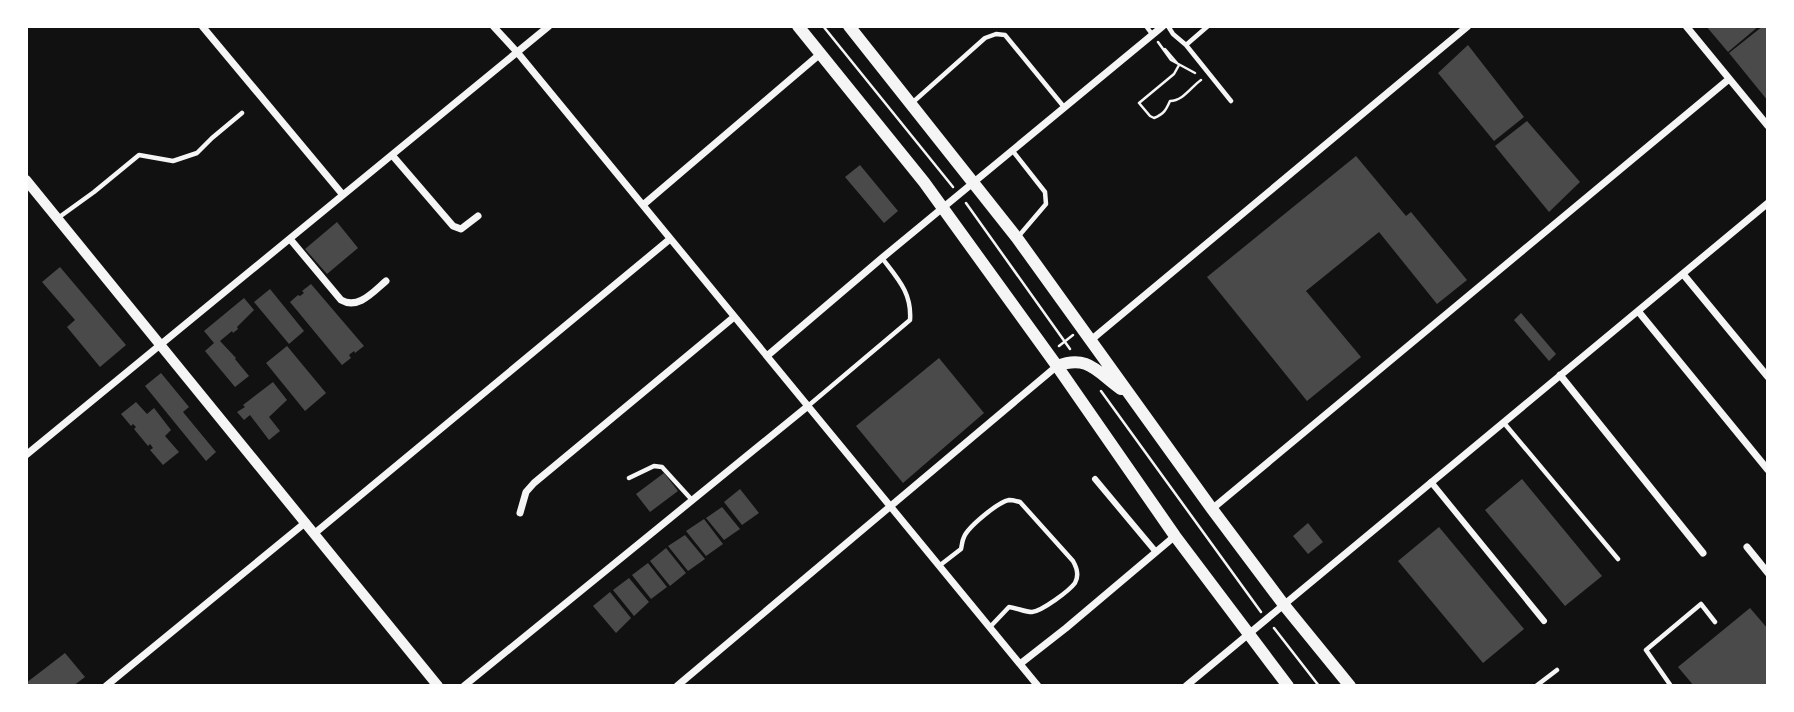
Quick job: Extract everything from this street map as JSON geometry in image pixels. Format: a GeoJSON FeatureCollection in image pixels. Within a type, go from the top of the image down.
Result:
{"type":"FeatureCollection","features":[{"type":"Feature","properties":{"kind":"main road"},"geometry":{"type":"LineString","coordinates":[[798,26],[942,208],[1057,366],[1175,536],[1288,686]]}},
{"type":"Feature","properties":{"kind":"main road"},"geometry":{"type":"LineString","coordinates":[[851,27],[1017,238],[1283,605],[1350,686]]}},
{"type":"Feature","properties":{"kind":"main road"},"geometry":{"type":"LineString","coordinates":[[1057,366],[1079,361],[1088,364],[1129,394]]}},
{"type":"Feature","properties":{"kind":"street"},"geometry":{"type":"LineString","coordinates":[[202,26],[343,195]]}},
{"type":"Feature","properties":{"kind":"street"},"geometry":{"type":"LineString","coordinates":[[493,26],[1038,686]]}},
{"type":"Feature","properties":{"kind":"street"},"geometry":{"type":"LineString","coordinates":[[26,455],[549,26]]}},
{"type":"Feature","properties":{"kind":"street"},"geometry":{"type":"LineString","coordinates":[[766,356],[1012,150],[1166,26]]}},
{"type":"Feature","properties":{"kind":"street"},"geometry":{"type":"LineString","coordinates":[[1091,340],[1468,26]]}},
{"type":"Feature","properties":{"kind":"street"},"geometry":{"type":"LineString","coordinates":[[1686,26],[1768,126]]}},
{"type":"Feature","properties":{"kind":"street"},"geometry":{"type":"LineString","coordinates":[[643,205],[820,54]]}},
{"type":"Feature","properties":{"kind":"street"},"geometry":{"type":"LineString","coordinates":[[1212,509],[1729,79]]}},
{"type":"Feature","properties":{"kind":"street"},"geometry":{"type":"LineString","coordinates":[[392,155],[453,226],[461,229],[478,216]]}},
{"type":"Feature","properties":{"kind":"street"},"geometry":{"type":"LineString","coordinates":[[26,180],[438,686]]}},
{"type":"Feature","properties":{"kind":"street"},"geometry":{"type":"LineString","coordinates":[[1186,686],[1768,204]]}},
{"type":"Feature","properties":{"kind":"street"},"geometry":{"type":"LineString","coordinates":[[290,239],[341,300],[348,304],[366,298],[386,281]]}},
{"type":"Feature","properties":{"kind":"street"},"geometry":{"type":"LineString","coordinates":[[315,533],[670,239]]}},
{"type":"Feature","properties":{"kind":"street"},"geometry":{"type":"LineString","coordinates":[[1683,274],[1768,377]]}},
{"type":"Feature","properties":{"kind":"street"},"geometry":{"type":"LineString","coordinates":[[1638,311],[1768,470]]}},
{"type":"Feature","properties":{"kind":"street"},"geometry":{"type":"LineString","coordinates":[[520,513],[526,492],[534,483],[734,317]]}},
{"type":"Feature","properties":{"kind":"street"},"geometry":{"type":"LineString","coordinates":[[677,686],[1057,366]]}},
{"type":"Feature","properties":{"kind":"street"},"geometry":{"type":"LineString","coordinates":[[1560,375],[1703,553]]}},
{"type":"Feature","properties":{"kind":"street"},"geometry":{"type":"LineString","coordinates":[[464,686],[807,406]]}},
{"type":"Feature","properties":{"kind":"street"},"geometry":{"type":"LineString","coordinates":[[1095,479],[1156,552]]}},
{"type":"Feature","properties":{"kind":"street"},"geometry":{"type":"LineString","coordinates":[[1431,482],[1544,621]]}},
{"type":"Feature","properties":{"kind":"street"},"geometry":{"type":"LineString","coordinates":[[106,686],[306,522]]}},
{"type":"Feature","properties":{"kind":"street"},"geometry":{"type":"LineString","coordinates":[[1020,664],[1175,536]]}},
{"type":"Feature","properties":{"kind":"street"},"geometry":{"type":"LineString","coordinates":[[1747,547],[1768,573]]}},
{"type":"Feature","properties":{"kind":"lane"},"geometry":{"type":"LineString","coordinates":[[1146,26],[1153,34]]}},
{"type":"Feature","properties":{"kind":"lane"},"geometry":{"type":"LineString","coordinates":[[1166,26],[1186,45],[1231,101]]}},
{"type":"Feature","properties":{"kind":"lane"},"geometry":{"type":"LineString","coordinates":[[1186,45],[1208,26]]}},
{"type":"Feature","properties":{"kind":"lane"},"geometry":{"type":"LineString","coordinates":[[911,103],[985,38],[996,34],[1005,35],[1065,107]]}},
{"type":"Feature","properties":{"kind":"lane"},"geometry":{"type":"LineString","coordinates":[[58,218],[139,155],[173,161],[197,153],[242,113]]}},
{"type":"Feature","properties":{"kind":"lane"},"geometry":{"type":"LineString","coordinates":[[1012,150],[1045,192],[1046,204],[1017,238]]}},
{"type":"Feature","properties":{"kind":"lane"},"geometry":{"type":"LineString","coordinates":[[807,406],[910,320],[911,306],[905,289],[882,258]]}},
{"type":"Feature","properties":{"kind":"lane"},"geometry":{"type":"LineString","coordinates":[[1504,422],[1618,559]]}},
{"type":"Feature","properties":{"kind":"lane"},"geometry":{"type":"LineString","coordinates":[[629,478],[654,466],[662,467],[692,500]]}},
{"type":"Feature","properties":{"kind":"lane"},"geometry":{"type":"LineString","coordinates":[[938,566],[961,549],[965,534],[980,519],[999,504],[1009,500],[1020,502],[1073,561],[1077,568],[1076,580],[1056,599],[1033,612],[1009,607],[990,627]]}},
{"type":"Feature","properties":{"kind":"lane"},"geometry":{"type":"LineString","coordinates":[[1671,686],[1646,650],[1701,604],[1715,622]]}},
{"type":"Feature","properties":{"kind":"lane"},"geometry":{"type":"LineString","coordinates":[[1536,686],[1557,670]]}},
{"type":"Feature","properties":{"kind":"path"},"geometry":{"type":"LineString","coordinates":[[1153,34],[1179,65],[1199,75],[1201,80],[1182,98],[1170,101],[1166,111],[1154,118],[1150,116],[1139,103],[1170,78],[1179,65]]}},
{"type":"Feature","properties":{"kind":"path"},"geometry":{"type":"LineString","coordinates":[[1049,355],[1082,329]]}},
{"type":"Feature","properties":{"kind":"building"},"geometry":{"type":"Polygon","coordinates":[[[1706,26],[1759,26],[1728,52],[1706,26]]]}},
{"type":"Feature","properties":{"kind":"building"},"geometry":{"type":"Polygon","coordinates":[[[1763,26],[1768,26],[1768,101],[1729,53],[1763,26]]]}},
{"type":"Feature","properties":{"kind":"building"},"geometry":{"type":"Polygon","coordinates":[[[1468,45],[1524,117],[1494,141],[1438,73],[1468,45]]]}},
{"type":"Feature","properties":{"kind":"building"},"geometry":{"type":"Polygon","coordinates":[[[1527,121],[1580,182],[1549,212],[1495,146],[1527,121]]]}},
{"type":"Feature","properties":{"kind":"building"},"geometry":{"type":"Polygon","coordinates":[[[1356,156],[1406,216],[1411,212],[1467,280],[1437,304],[1379,232],[1306,291],[1361,357],[1307,401],[1207,277],[1356,156]]]}},
{"type":"Feature","properties":{"kind":"building"},"geometry":{"type":"Polygon","coordinates":[[[860,165],[898,211],[884,223],[845,177],[860,165]]]}},
{"type":"Feature","properties":{"kind":"building"},"geometry":{"type":"Polygon","coordinates":[[[337,222],[358,248],[327,274],[305,249],[337,222]]]}},
{"type":"Feature","properties":{"kind":"building"},"geometry":{"type":"Polygon","coordinates":[[[60,267],[126,345],[100,367],[67,327],[75,320],[42,282],[60,267]]]}},
{"type":"Feature","properties":{"kind":"building"},"geometry":{"type":"Polygon","coordinates":[[[311,284],[364,346],[349,355],[351,358],[342,365],[290,302],[304,293],[302,291],[311,284]]]}},
{"type":"Feature","properties":{"kind":"building"},"geometry":{"type":"Polygon","coordinates":[[[270,289],[304,331],[289,344],[254,302],[270,289]]]}},
{"type":"Feature","properties":{"kind":"building"},"geometry":{"type":"Polygon","coordinates":[[[244,298],[254,310],[238,329],[220,341],[249,376],[235,387],[205,351],[214,343],[204,331],[244,298]]]}},
{"type":"Feature","properties":{"kind":"building"},"geometry":{"type":"Polygon","coordinates":[[[1521,313],[1556,354],[1549,361],[1514,320],[1521,313]]]}},
{"type":"Feature","properties":{"kind":"building"},"geometry":{"type":"Polygon","coordinates":[[[287,346],[326,393],[305,411],[266,363],[287,346]]]}},
{"type":"Feature","properties":{"kind":"building"},"geometry":{"type":"Polygon","coordinates":[[[939,358],[984,413],[903,483],[856,426],[939,358]]]}},
{"type":"Feature","properties":{"kind":"building"},"geometry":{"type":"Polygon","coordinates":[[[161,373],[189,407],[183,412],[216,452],[206,461],[145,386],[161,373]]]}},
{"type":"Feature","properties":{"kind":"building"},"geometry":{"type":"Polygon","coordinates":[[[273,382],[287,400],[269,417],[280,431],[269,440],[250,415],[244,420],[237,412],[273,382]]]}},
{"type":"Feature","properties":{"kind":"building"},"geometry":{"type":"Polygon","coordinates":[[[136,402],[147,414],[154,408],[171,430],[165,436],[179,452],[163,465],[150,450],[153,448],[150,444],[148,446],[134,429],[136,427],[133,424],[131,426],[121,414],[136,402]]]}},
{"type":"Feature","properties":{"kind":"building"},"geometry":{"type":"Polygon","coordinates":[[[664,473],[678,491],[650,512],[636,494],[664,473]]]}},
{"type":"Feature","properties":{"kind":"building"},"geometry":{"type":"Polygon","coordinates":[[[1522,479],[1602,576],[1565,606],[1485,510],[1522,479]]]}},
{"type":"Feature","properties":{"kind":"building"},"geometry":{"type":"Polygon","coordinates":[[[740,489],[759,513],[742,525],[724,502],[740,489]]]}},
{"type":"Feature","properties":{"kind":"building"},"geometry":{"type":"Polygon","coordinates":[[[722,507],[740,529],[724,540],[706,518],[722,507]]]}},
{"type":"Feature","properties":{"kind":"building"},"geometry":{"type":"Polygon","coordinates":[[[704,519],[723,544],[706,556],[686,531],[704,519]]]}},
{"type":"Feature","properties":{"kind":"building"},"geometry":{"type":"Polygon","coordinates":[[[1308,523],[1323,542],[1308,554],[1293,536],[1308,523]]]}},
{"type":"Feature","properties":{"kind":"building"},"geometry":{"type":"Polygon","coordinates":[[[1439,527],[1524,629],[1483,663],[1398,561],[1439,527]]]}},
{"type":"Feature","properties":{"kind":"building"},"geometry":{"type":"Polygon","coordinates":[[[685,535],[705,559],[688,571],[668,546],[685,535]]]}},
{"type":"Feature","properties":{"kind":"building"},"geometry":{"type":"Polygon","coordinates":[[[666,548],[686,573],[670,586],[650,561],[666,548]]]}},
{"type":"Feature","properties":{"kind":"building"},"geometry":{"type":"Polygon","coordinates":[[[648,563],[667,587],[651,599],[632,575],[648,563]]]}},
{"type":"Feature","properties":{"kind":"building"},"geometry":{"type":"Polygon","coordinates":[[[629,578],[649,602],[634,616],[613,590],[629,578]]]}},
{"type":"Feature","properties":{"kind":"building"},"geometry":{"type":"Polygon","coordinates":[[[610,592],[631,618],[616,633],[593,606],[610,592]]]}},
{"type":"Feature","properties":{"kind":"building"},"geometry":{"type":"Polygon","coordinates":[[[1750,608],[1768,629],[1768,686],[1694,686],[1678,667],[1750,608]]]}},
{"type":"Feature","properties":{"kind":"building"},"geometry":{"type":"Polygon","coordinates":[[[65,653],[85,677],[73,686],[26,686],[26,683],[65,653]]]}}]}
